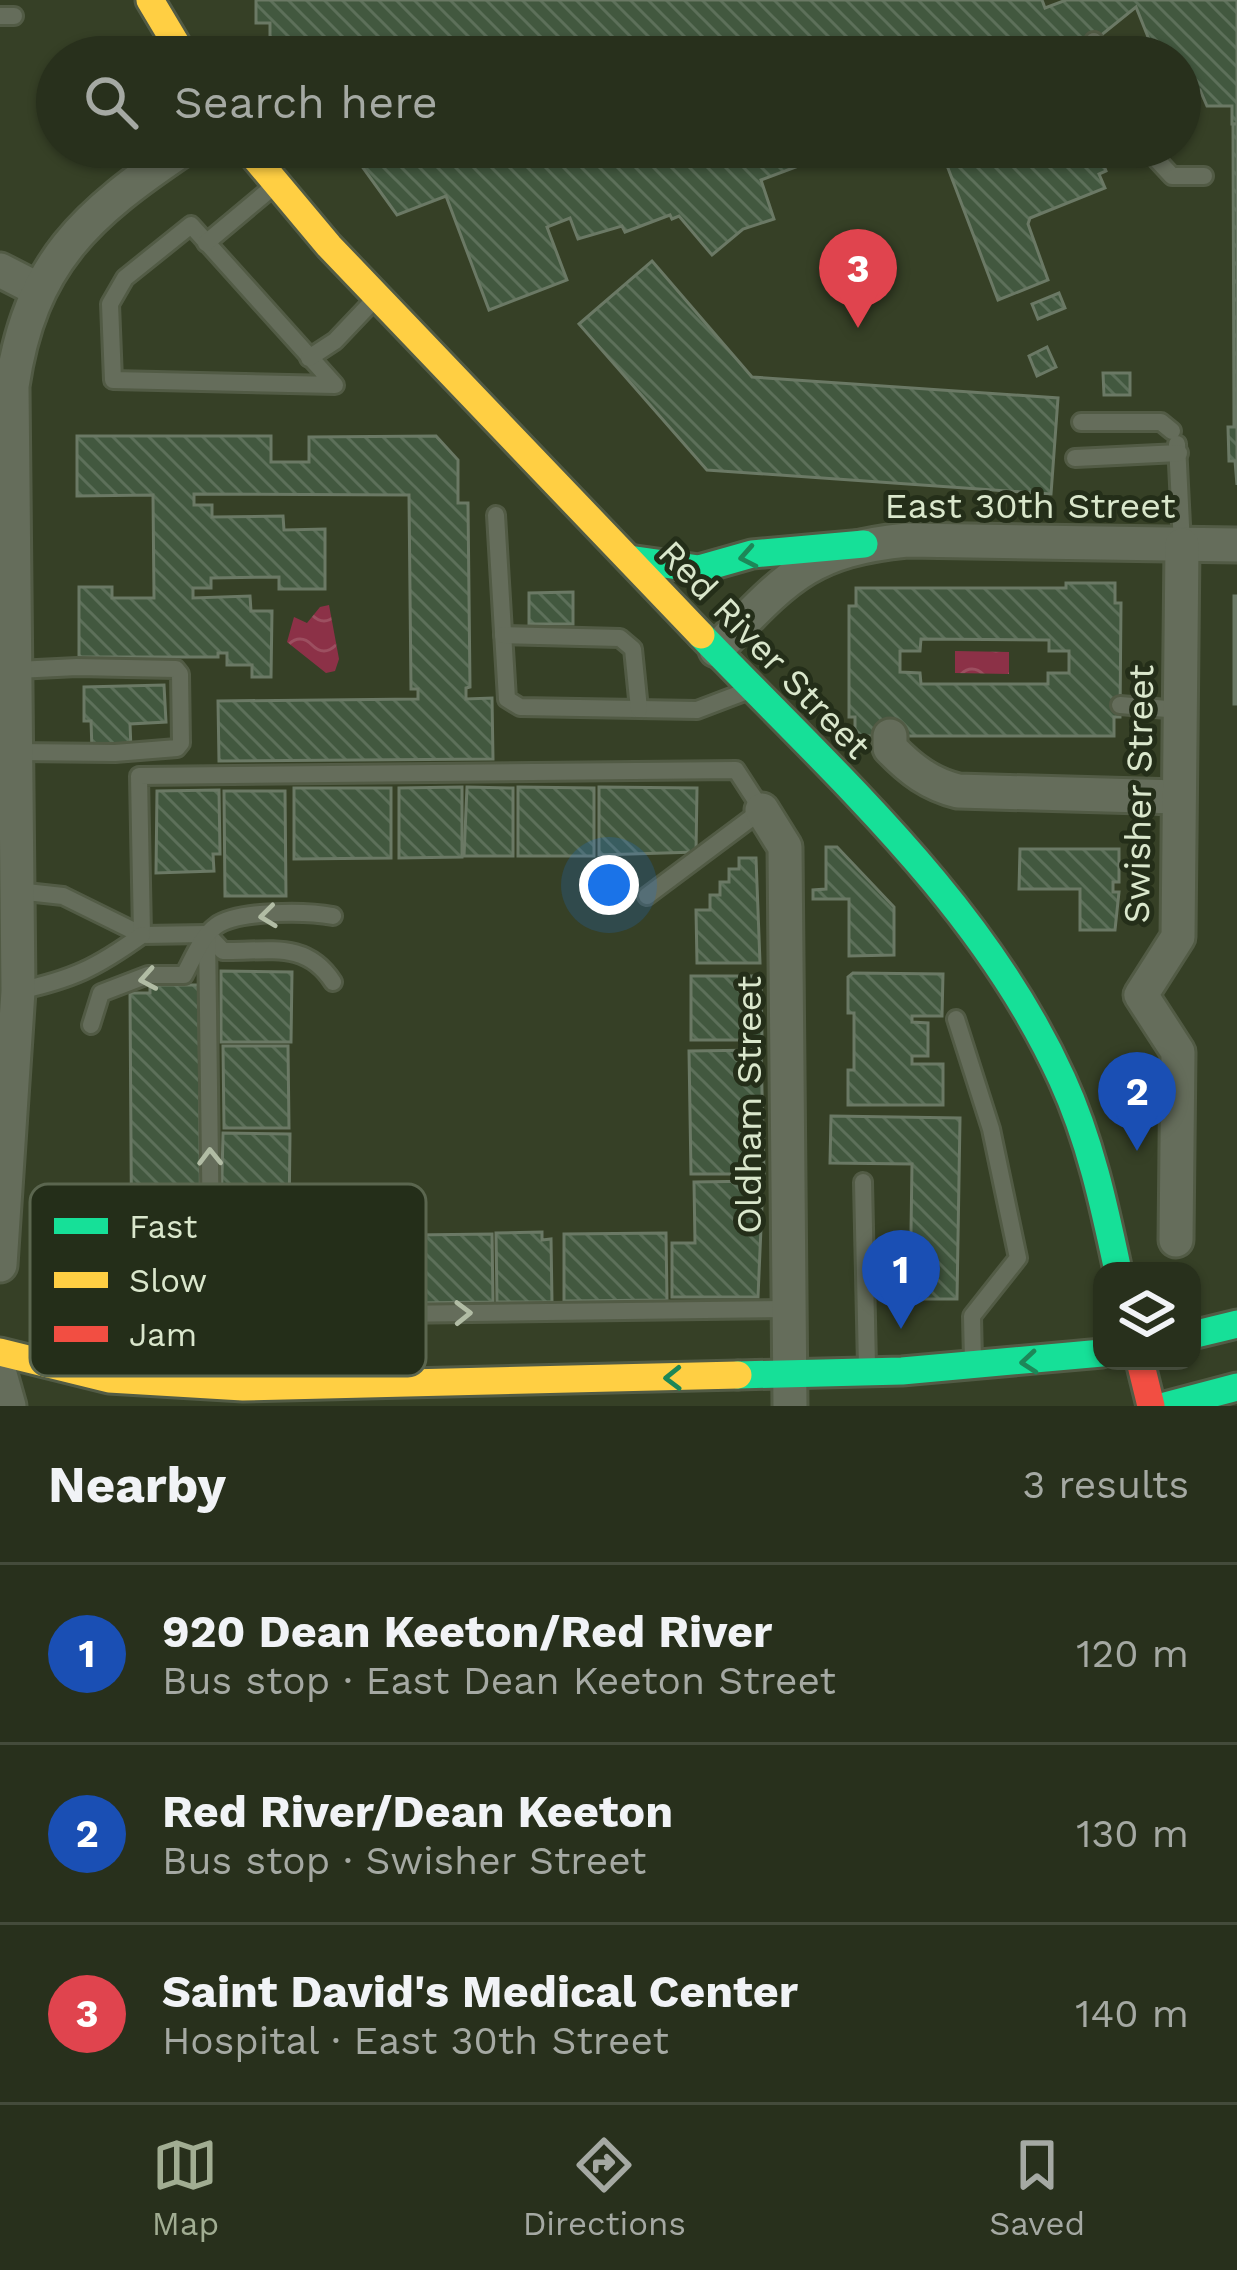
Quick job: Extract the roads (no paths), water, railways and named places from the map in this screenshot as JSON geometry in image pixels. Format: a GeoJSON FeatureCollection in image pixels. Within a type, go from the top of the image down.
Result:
{"type":"FeatureCollection","features":[{"type":"Feature","properties":{"kind":"main road"},"geometry":{"type":"LineString","coordinates":[[150,0],[171,36]]}},
{"type":"Feature","properties":{"kind":"main road","name":"Red River Street"},"geometry":{"type":"LineString","coordinates":[[263,168],[378,296],[913,856],[969,922],[1036,1028],[1067,1094],[1092,1162],[1116,1262]]}},
{"type":"Feature","properties":{"kind":"main road"},"geometry":{"type":"LineString","coordinates":[[629,559],[699,569],[752,554],[864,544]]}},
{"type":"Feature","properties":{"kind":"main road"},"geometry":{"type":"LineString","coordinates":[[1201,1333],[1237,1324]]}},
{"type":"Feature","properties":{"kind":"main road"},"geometry":{"type":"LineString","coordinates":[[0,1352],[30,1359]]}},
{"type":"Feature","properties":{"kind":"main road"},"geometry":{"type":"LineString","coordinates":[[97,1376],[243,1387],[790,1391],[867,1372],[1093,1354]]}},
{"type":"Feature","properties":{"kind":"main road"},"geometry":{"type":"LineString","coordinates":[[1142,1370],[1151,1406]]}},
{"type":"Feature","properties":{"kind":"main road"},"geometry":{"type":"LineString","coordinates":[[1165,1406],[1237,1387]]}},
{"type":"Feature","properties":{"kind":"street"},"geometry":{"type":"LineString","coordinates":[[0,1265],[18,991],[17,670],[7,578],[11,386],[19,335],[37,290],[89,220],[154,168]]}},
{"type":"Feature","properties":{"kind":"street"},"geometry":{"type":"LineString","coordinates":[[0,270],[37,290]]}},
{"type":"Feature","properties":{"kind":"street","name":"East 30th Street"},"geometry":{"type":"LineString","coordinates":[[716,650],[788,577],[824,557],[864,544],[907,540],[1237,545]]}},
{"type":"Feature","properties":{"kind":"street","name":"Swisher Street"},"geometry":{"type":"LineString","coordinates":[[1176,1240],[1178,1052],[1141,994],[1178,937],[1182,545]]}},
{"type":"Feature","properties":{"kind":"street"},"geometry":{"type":"LineString","coordinates":[[890,736],[890,748],[906,765],[936,786],[958,791],[1178,797]]}},
{"type":"Feature","properties":{"kind":"street","name":"Oldham Street"},"geometry":{"type":"LineString","coordinates":[[762,810],[785,847],[790,1391]]}},
{"type":"Feature","properties":{"kind":"street"},"geometry":{"type":"LineString","coordinates":[[0,1374],[9,1406]]}},
{"type":"Feature","properties":{"kind":"lane"},"geometry":{"type":"LineString","coordinates":[[1165,168],[1172,176],[1204,176]]}},
{"type":"Feature","properties":{"kind":"lane"},"geometry":{"type":"LineString","coordinates":[[206,243],[276,184]]}},
{"type":"Feature","properties":{"kind":"lane"},"geometry":{"type":"LineString","coordinates":[[190,226],[206,243],[335,385],[113,380],[110,304],[125,278],[190,226]]}},
{"type":"Feature","properties":{"kind":"lane"},"geometry":{"type":"LineString","coordinates":[[309,358],[335,340],[378,296]]}},
{"type":"Feature","properties":{"kind":"lane"},"geometry":{"type":"LineString","coordinates":[[1081,422],[1161,422],[1176,443],[1182,545]]}},
{"type":"Feature","properties":{"kind":"lane"},"geometry":{"type":"LineString","coordinates":[[1076,458],[1176,443]]}},
{"type":"Feature","properties":{"kind":"lane"},"geometry":{"type":"LineString","coordinates":[[496,514],[507,699],[520,706],[697,710],[753,689]]}},
{"type":"Feature","properties":{"kind":"lane"},"geometry":{"type":"LineString","coordinates":[[503,635],[620,638],[633,649],[639,709]]}},
{"type":"Feature","properties":{"kind":"lane"},"geometry":{"type":"LineString","coordinates":[[16,752],[115,754],[177,748],[181,743],[180,674],[176,669],[17,670]]}},
{"type":"Feature","properties":{"kind":"lane"},"geometry":{"type":"LineString","coordinates":[[1120,705],[1180,710]]}},
{"type":"Feature","properties":{"kind":"lane"},"geometry":{"type":"LineString","coordinates":[[142,935],[140,776],[736,770],[762,810],[647,896]]}},
{"type":"Feature","properties":{"kind":"lane"},"geometry":{"type":"LineString","coordinates":[[17,891],[63,896],[142,935],[207,934],[223,951],[299,952],[314,958],[334,982]]}},
{"type":"Feature","properties":{"kind":"lane"},"geometry":{"type":"LineString","coordinates":[[91,1025],[101,993],[148,975],[184,975],[207,934],[222,921],[306,911],[333,916]]}},
{"type":"Feature","properties":{"kind":"lane"},"geometry":{"type":"LineString","coordinates":[[207,934],[210,1184]]}},
{"type":"Feature","properties":{"kind":"lane"},"geometry":{"type":"LineString","coordinates":[[18,991],[65,981],[103,963],[142,935]]}},
{"type":"Feature","properties":{"kind":"lane"},"geometry":{"type":"LineString","coordinates":[[956,1018],[992,1129],[1018,1258],[972,1316],[974,1367]]}},
{"type":"Feature","properties":{"kind":"lane"},"geometry":{"type":"LineString","coordinates":[[862,1182],[867,1372]]}},
{"type":"Feature","properties":{"kind":"lane"},"geometry":{"type":"LineString","coordinates":[[426,1313],[789,1309]]}},
{"type":"Feature","properties":{"kind":"water"},"geometry":{"type":"Polygon","coordinates":[[[329,605],[339,659],[335,671],[326,673],[287,642],[294,617],[307,623],[320,607],[329,605]]]}},
{"type":"Feature","properties":{"kind":"water"},"geometry":{"type":"Polygon","coordinates":[[[955,651],[1009,652],[1009,674],[955,673],[955,651]]]}},
{"type":"Feature","properties":{"kind":"place","name":"Saint David's Medical Center"},"geometry":{"type":"Point","coordinates":[858,328]}},
{"type":"Feature","properties":{"kind":"place","name":"Red River/Dean Keeton"},"geometry":{"type":"Point","coordinates":[1137,1151]}},
{"type":"Feature","properties":{"kind":"place","name":"920 Dean Keeton/Red River"},"geometry":{"type":"Point","coordinates":[901,1329]}}]}
